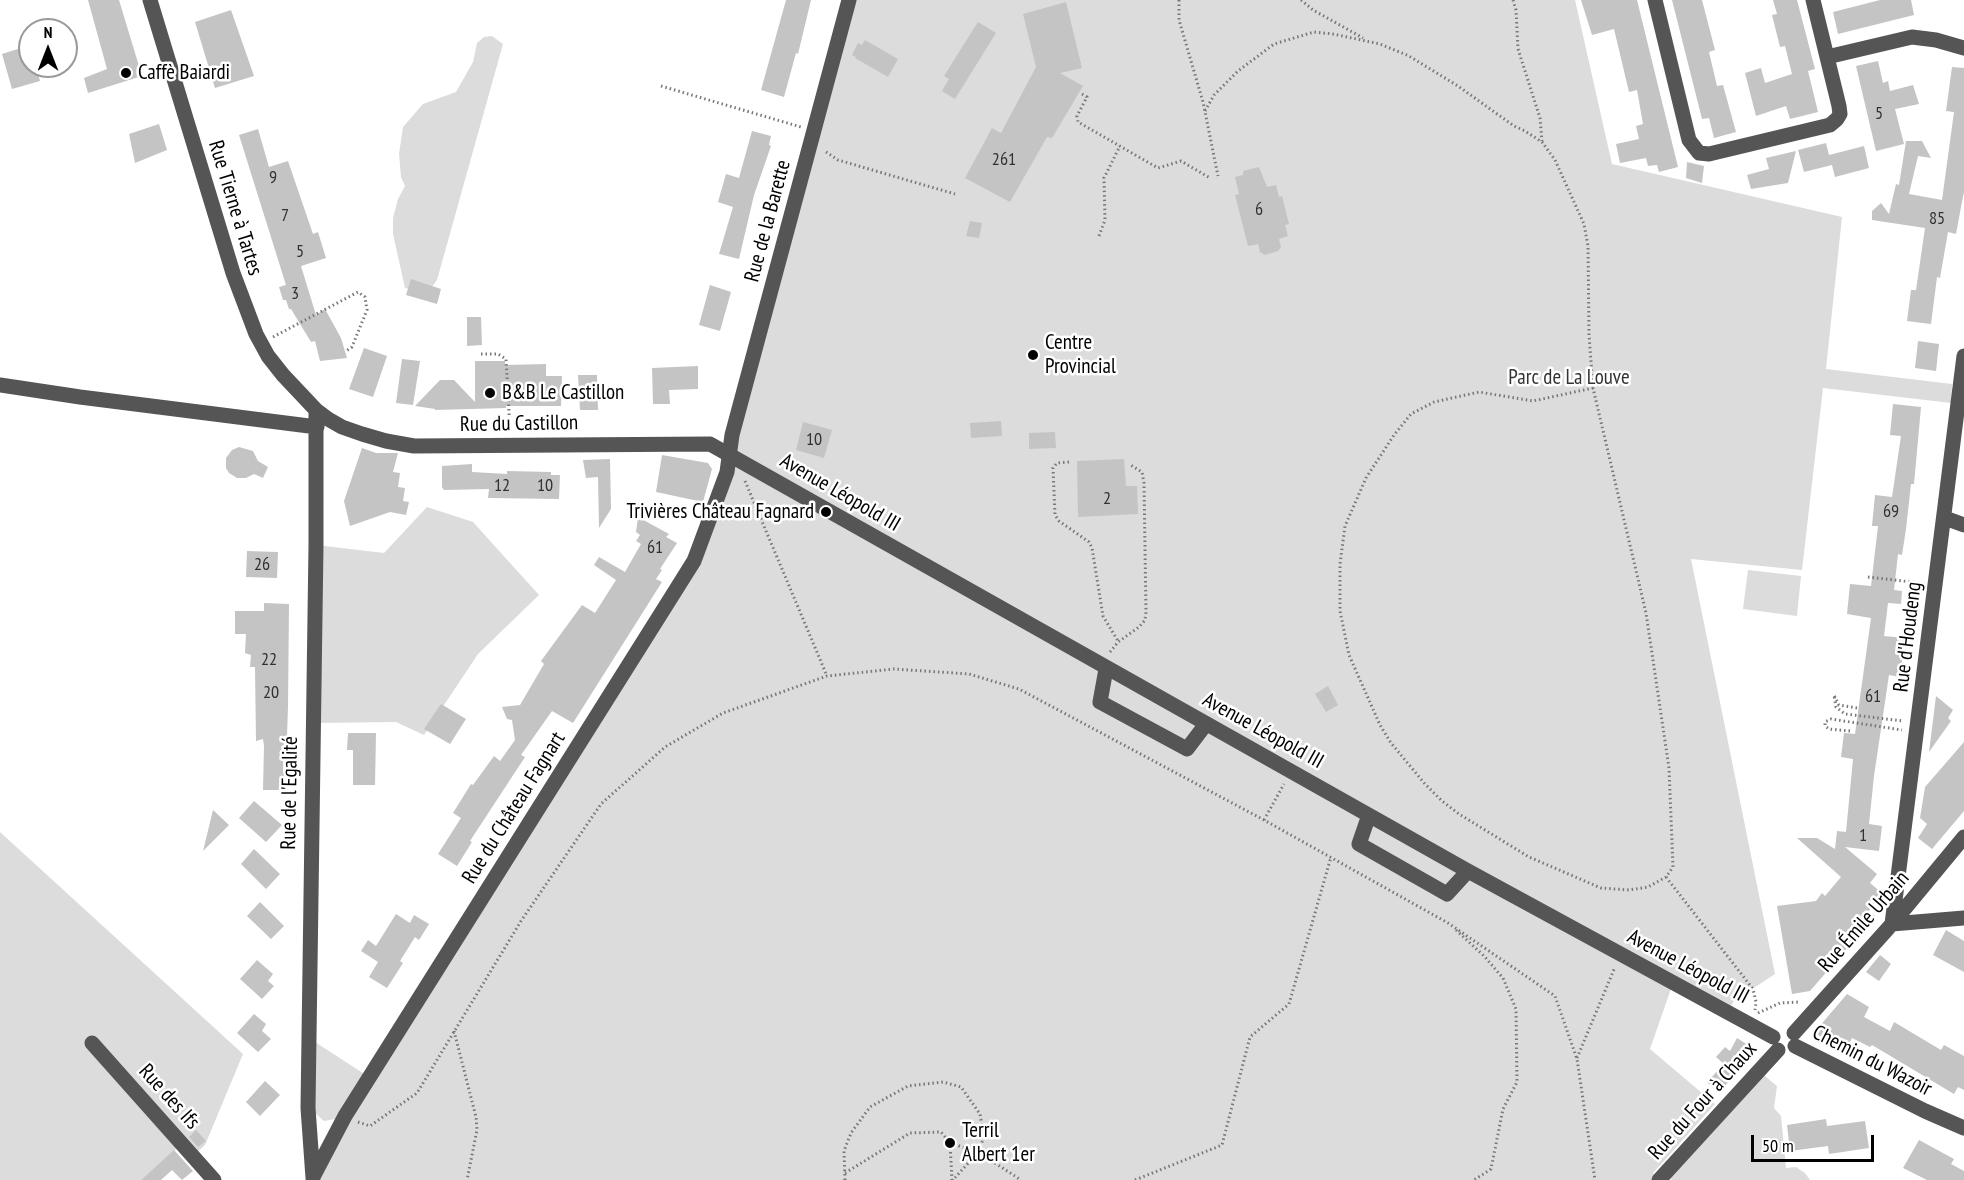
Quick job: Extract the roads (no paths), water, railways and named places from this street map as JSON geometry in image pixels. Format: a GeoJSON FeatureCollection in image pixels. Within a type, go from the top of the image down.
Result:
{"type":"FeatureCollection","features":[{"type":"Feature","properties":{"kind":"street","name":"Rue Tierne à Tartes"},"geometry":{"type":"LineString","coordinates":[[150,0],[245,308],[261,343],[283,375],[316,410]]}},
{"type":"Feature","properties":{"kind":"street","name":"Rue de la Barette"},"geometry":{"type":"LineString","coordinates":[[732,455],[849,0]]}},
{"type":"Feature","properties":{"kind":"street"},"geometry":{"type":"LineString","coordinates":[[1655,0],[1689,140],[1699,153],[1709,154],[1833,123],[1839,114],[1839,106],[1813,0]]}},
{"type":"Feature","properties":{"kind":"street"},"geometry":{"type":"LineString","coordinates":[[1827,57],[1912,37],[1936,40],[1964,48]]}},
{"type":"Feature","properties":{"kind":"street","name":"Rue d'Houdeng"},"geometry":{"type":"LineString","coordinates":[[1892,924],[1964,356]]}},
{"type":"Feature","properties":{"kind":"street"},"geometry":{"type":"LineString","coordinates":[[0,385],[317,427]]}},
{"type":"Feature","properties":{"kind":"street","name":"Rue du Castillon"},"geometry":{"type":"LineString","coordinates":[[316,410],[342,427],[386,441],[414,446],[695,443],[710,444],[732,455]]}},
{"type":"Feature","properties":{"kind":"street","name":"Rue de l'Egalité"},"geometry":{"type":"LineString","coordinates":[[313,1178],[308,1108],[316,410]]}},
{"type":"Feature","properties":{"kind":"street","name":"Avenue Léopold III"},"geometry":{"type":"LineString","coordinates":[[732,455],[1468,871],[1749,1024],[1775,1043]]}},
{"type":"Feature","properties":{"kind":"street","name":"Rue du Château Fagnart"},"geometry":{"type":"LineString","coordinates":[[313,1178],[345,1116],[694,561],[732,455]]}},
{"type":"Feature","properties":{"kind":"street"},"geometry":{"type":"LineString","coordinates":[[1945,518],[1964,525]]}},
{"type":"Feature","properties":{"kind":"street"},"geometry":{"type":"LineString","coordinates":[[1104,667],[1100,702],[1187,748],[1206,723]]}},
{"type":"Feature","properties":{"kind":"street"},"geometry":{"type":"LineString","coordinates":[[1369,815],[1359,844],[1447,894],[1468,871]]}},
{"type":"Feature","properties":{"kind":"street","name":"Rue Émile Urbain"},"geometry":{"type":"LineString","coordinates":[[1794,1039],[1812,1011],[1892,924],[1964,837]]}},
{"type":"Feature","properties":{"kind":"street"},"geometry":{"type":"LineString","coordinates":[[1892,924],[1964,918]]}},
{"type":"Feature","properties":{"kind":"street"},"geometry":{"type":"LineString","coordinates":[[1780,1029],[1788,1029],[1794,1039],[1785,1052],[1775,1043],[1780,1029]]}},
{"type":"Feature","properties":{"kind":"street","name":"Chemin du Wazoir"},"geometry":{"type":"LineString","coordinates":[[1794,1039],[1925,1111],[1959,1125]]}},
{"type":"Feature","properties":{"kind":"street","name":"Rue des Ifs"},"geometry":{"type":"LineString","coordinates":[[92,1043],[214,1180]]}},
{"type":"Feature","properties":{"kind":"street","name":"Rue du Four à Chaux"},"geometry":{"type":"LineString","coordinates":[[1659,1180],[1775,1043]]}},
{"type":"Feature","properties":{"kind":"place","name":"Caffè Baiardi"},"geometry":{"type":"Point","coordinates":[126,73]}},
{"type":"Feature","properties":{"kind":"place","name":"Centre Provincial"},"geometry":{"type":"Point","coordinates":[1033,355]}},
{"type":"Feature","properties":{"kind":"place","name":"B&B Le Castillon"},"geometry":{"type":"Point","coordinates":[490,393]}},
{"type":"Feature","properties":{"kind":"place","name":"Trivières Château Fagnard"},"geometry":{"type":"Point","coordinates":[826,512]}},
{"type":"Feature","properties":{"kind":"place","name":"Terril Albert 1er"},"geometry":{"type":"Point","coordinates":[950,1143]}},
{"type":"Feature","properties":{"kind":"park label","name":"Parc de La Louve"},"geometry":{"type":"Point","coordinates":[1569,378]}}]}
